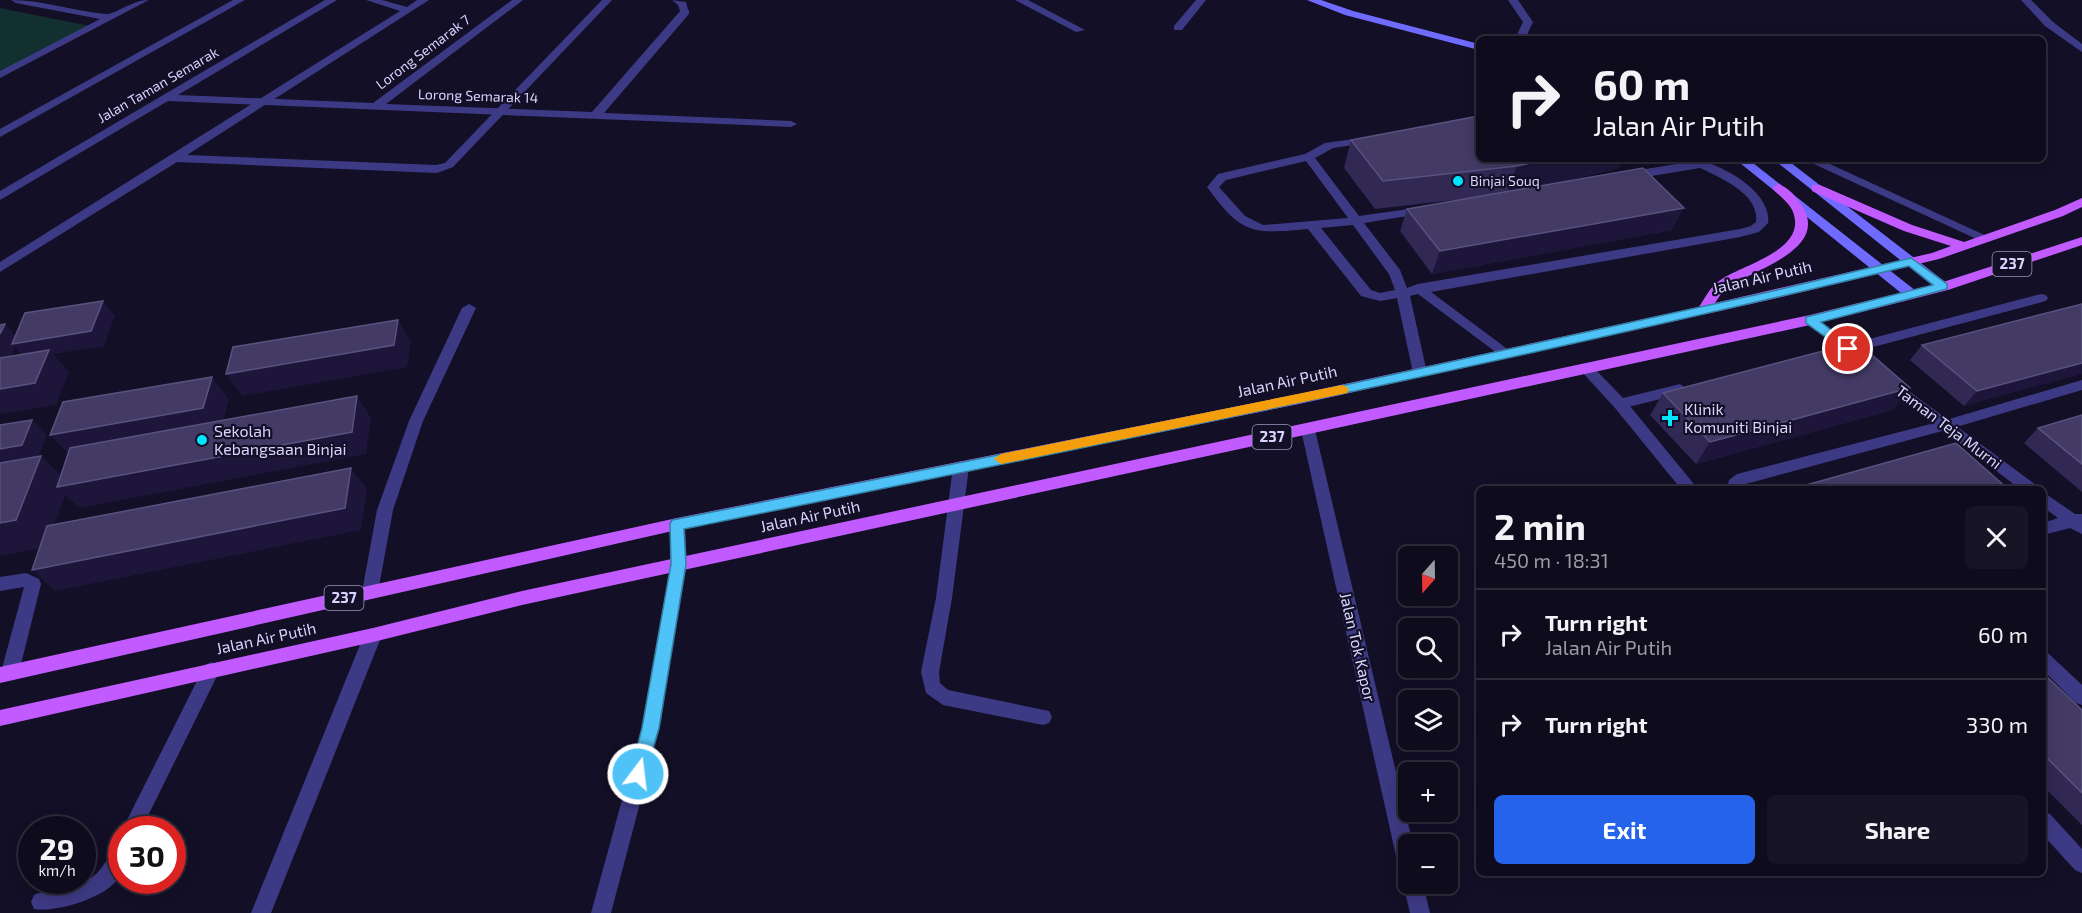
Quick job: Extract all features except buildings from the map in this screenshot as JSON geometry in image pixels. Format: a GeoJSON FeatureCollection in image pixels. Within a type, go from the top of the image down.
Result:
{"type":"FeatureCollection","features":[{"type":"Feature","properties":{"kind":"main road"},"geometry":{"type":"LineString","coordinates":[[1704,310],[1722,285],[1779,256],[1794,241],[1801,228],[1801,215],[1791,199],[1778,188]]}},
{"type":"Feature","properties":{"kind":"main road"},"geometry":{"type":"LineString","coordinates":[[1816,188],[1908,228],[1965,246]]}},
{"type":"Feature","properties":{"kind":"main road","name":"Jalan Air Putih"},"geometry":{"type":"LineString","coordinates":[[5,673],[677,524],[1420,373],[1704,310],[1911,262],[1965,246],[2082,202]]}},
{"type":"Feature","properties":{"kind":"main road","name":"Jalan Air Putih"},"geometry":{"type":"LineString","coordinates":[[0,718],[373,635],[522,598],[1588,370],[1810,320],[1943,287],[2082,241]]}},
{"type":"Feature","properties":{"kind":"street"},"geometry":{"type":"LineString","coordinates":[[16,0],[110,18]]}},
{"type":"Feature","properties":{"kind":"street"},"geometry":{"type":"LineString","coordinates":[[0,75],[144,0]]}},
{"type":"Feature","properties":{"kind":"street"},"geometry":{"type":"LineString","coordinates":[[0,134],[240,0]]}},
{"type":"Feature","properties":{"kind":"street","name":"Jalan Taman Semarak"},"geometry":{"type":"LineString","coordinates":[[0,195],[332,0]]}},
{"type":"Feature","properties":{"kind":"street"},"geometry":{"type":"LineString","coordinates":[[371,0],[408,10]]}},
{"type":"Feature","properties":{"kind":"street"},"geometry":{"type":"LineString","coordinates":[[0,268],[424,0]]}},
{"type":"Feature","properties":{"kind":"street","name":"Lorong Semarak 7"},"geometry":{"type":"LineString","coordinates":[[375,107],[518,0]]}},
{"type":"Feature","properties":{"kind":"street"},"geometry":{"type":"LineString","coordinates":[[175,158],[437,169],[449,165],[458,159],[607,0]]}},
{"type":"Feature","properties":{"kind":"street"},"geometry":{"type":"LineString","coordinates":[[595,116],[685,12],[683,4],[677,0]]}},
{"type":"Feature","properties":{"kind":"street"},"geometry":{"type":"LineString","coordinates":[[1020,0],[1080,30]]}},
{"type":"Feature","properties":{"kind":"street"},"geometry":{"type":"LineString","coordinates":[[1178,28],[1201,0]]}},
{"type":"Feature","properties":{"kind":"street"},"geometry":{"type":"LineString","coordinates":[[1312,0],[1360,16],[1476,46]]}},
{"type":"Feature","properties":{"kind":"street"},"geometry":{"type":"LineString","coordinates":[[1513,0],[1528,22],[1522,36]]}},
{"type":"Feature","properties":{"kind":"street"},"geometry":{"type":"LineString","coordinates":[[2026,0],[2049,24],[2082,49]]}},
{"type":"Feature","properties":{"kind":"street","name":"Lorong Semarak 14"},"geometry":{"type":"LineString","coordinates":[[165,98],[791,124]]}},
{"type":"Feature","properties":{"kind":"street"},"geometry":{"type":"LineString","coordinates":[[1376,139],[1330,144],[1315,151],[1309,157],[1222,177],[1213,187],[1242,222],[1263,229],[1354,220],[1435,207]]}},
{"type":"Feature","properties":{"kind":"street"},"geometry":{"type":"LineString","coordinates":[[1309,157],[1395,273],[1403,295],[1420,373]]}},
{"type":"Feature","properties":{"kind":"street"},"geometry":{"type":"LineString","coordinates":[[1609,179],[1691,162]]}},
{"type":"Feature","properties":{"kind":"street"},"geometry":{"type":"LineString","coordinates":[[1311,224],[1366,293],[1380,297],[1403,295],[1528,269],[1740,233],[1755,229],[1762,223],[1763,214],[1760,204],[1739,185],[1698,162]]}},
{"type":"Feature","properties":{"kind":"street"},"geometry":{"type":"LineString","coordinates":[[1745,162],[1911,294]]}},
{"type":"Feature","properties":{"kind":"street"},"geometry":{"type":"LineString","coordinates":[[1783,162],[1943,287]]}},
{"type":"Feature","properties":{"kind":"street"},"geometry":{"type":"LineString","coordinates":[[1816,162],[1985,238]]}},
{"type":"Feature","properties":{"kind":"street"},"geometry":{"type":"LineString","coordinates":[[1395,273],[1505,354]]}},
{"type":"Feature","properties":{"kind":"street"},"geometry":{"type":"LineString","coordinates":[[1825,355],[2040,298]]}},
{"type":"Feature","properties":{"kind":"street"},"geometry":{"type":"LineString","coordinates":[[370,592],[389,499],[416,421],[469,308]]}},
{"type":"Feature","properties":{"kind":"street","name":"Taman Teja Murni"},"geometry":{"type":"LineString","coordinates":[[1810,320],[2027,486]]}},
{"type":"Feature","properties":{"kind":"street"},"geometry":{"type":"LineString","coordinates":[[1588,370],[1620,404],[1688,486]]}},
{"type":"Feature","properties":{"kind":"street"},"geometry":{"type":"LineString","coordinates":[[1620,404],[1699,385]]}},
{"type":"Feature","properties":{"kind":"street"},"geometry":{"type":"LineString","coordinates":[[1734,486],[1737,480],[1946,425],[2082,385]]}},
{"type":"Feature","properties":{"kind":"street","name":"Jalan Tok Kapor"},"geometry":{"type":"LineString","coordinates":[[1308,430],[1401,834]]}},
{"type":"Feature","properties":{"kind":"street"},"geometry":{"type":"LineString","coordinates":[[961,467],[944,598],[930,672],[932,687],[943,697],[1043,717]]}},
{"type":"Feature","properties":{"kind":"street"},"geometry":{"type":"LineString","coordinates":[[2046,500],[2079,522]]}},
{"type":"Feature","properties":{"kind":"street"},"geometry":{"type":"LineString","coordinates":[[2046,528],[2079,522]]}},
{"type":"Feature","properties":{"kind":"street"},"geometry":{"type":"LineString","coordinates":[[601,913],[651,728],[679,564],[677,524]]}},
{"type":"Feature","properties":{"kind":"street"},"geometry":{"type":"LineString","coordinates":[[0,584],[26,580],[33,584],[5,673]]}},
{"type":"Feature","properties":{"kind":"street"},"geometry":{"type":"LineString","coordinates":[[261,913],[373,635]]}},
{"type":"Feature","properties":{"kind":"street"},"geometry":{"type":"LineString","coordinates":[[2046,662],[2082,697]]}},
{"type":"Feature","properties":{"kind":"street"},"geometry":{"type":"LineString","coordinates":[[138,816],[211,670]]}},
{"type":"Feature","properties":{"kind":"street"},"geometry":{"type":"LineString","coordinates":[[2046,824],[2082,863]]}},
{"type":"Feature","properties":{"kind":"street"},"geometry":{"type":"LineString","coordinates":[[41,902],[92,889],[108,876]]}},
{"type":"Feature","properties":{"kind":"street"},"geometry":{"type":"LineString","coordinates":[[1415,894],[1420,913]]}},
{"type":"Feature","properties":{"kind":"green space"},"geometry":{"type":"Polygon","coordinates":[[[0,8],[90,26],[0,73],[0,8]]]}},
{"type":"Feature","properties":{"kind":"slow traffic"},"geometry":{"type":"LineString","coordinates":[[1001,459],[1342,390]]}},
{"type":"Feature","properties":{"kind":"place","name":"Binjai Souq"},"geometry":{"type":"Point","coordinates":[1458,181]}},
{"type":"Feature","properties":{"kind":"place","name":"Klinik Komuniti Binjai"},"geometry":{"type":"Point","coordinates":[1670,418]}},
{"type":"Feature","properties":{"kind":"place","name":"Sekolah Kebangsaan Binjai"},"geometry":{"type":"Point","coordinates":[202,440]}},
{"type":"Feature","properties":{"kind":"route"},"geometry":{"type":"LineString","coordinates":[[638,774],[651,728],[679,564],[677,524],[1299,399],[1764,297],[1911,262],[1943,287],[1810,320],[1848,349]]}}]}
